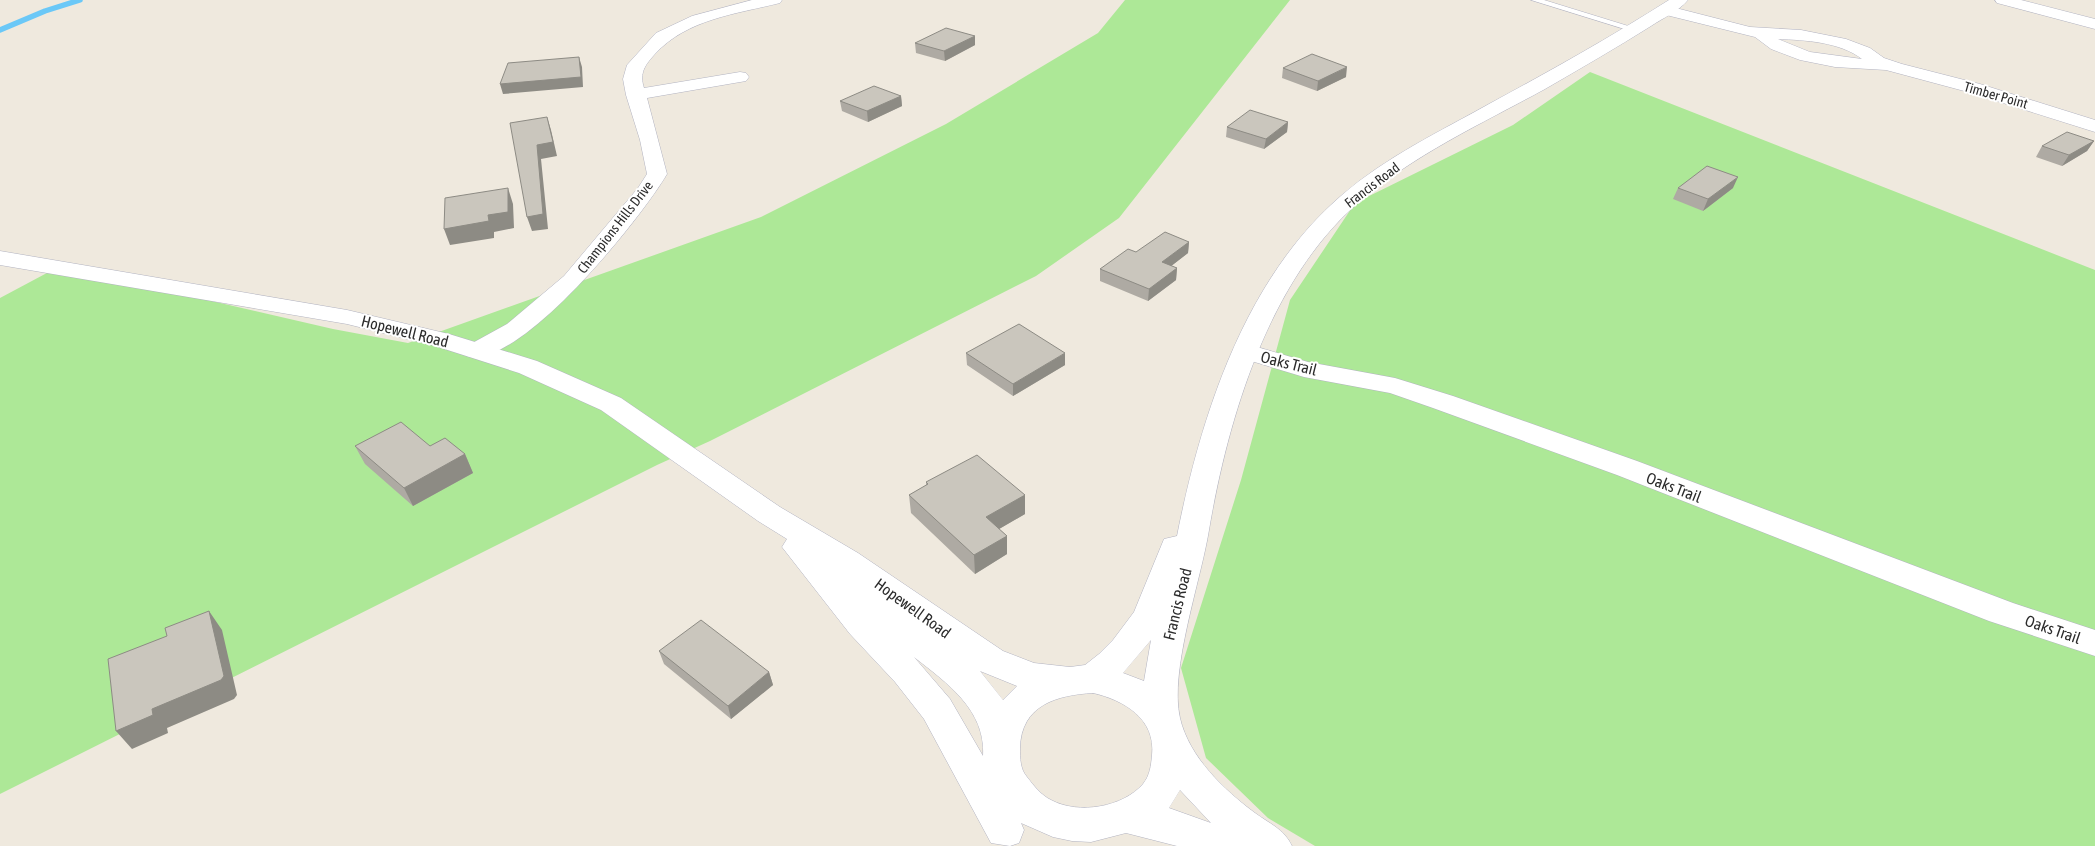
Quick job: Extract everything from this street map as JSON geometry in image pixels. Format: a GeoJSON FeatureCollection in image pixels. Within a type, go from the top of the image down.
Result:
{"type":"FeatureCollection","features":[{"type":"Feature","properties":{"kind":"street","name":"Champions Hills Drive"},"geometry":{"type":"LineString","coordinates":[[476,351],[516,329],[572,281],[647,192],[657,174],[650,140],[632,79],[636,65],[662,37],[719,12],[774,0]]}},
{"type":"Feature","properties":{"kind":"street"},"geometry":{"type":"LineString","coordinates":[[2003,0],[2095,24]]}},
{"type":"Feature","properties":{"kind":"street","name":"Francis Road"},"geometry":{"type":"LineString","coordinates":[[1080,680],[1122,654],[1148,620],[1178,540],[1200,491],[1228,403],[1247,352],[1272,296],[1291,265],[1319,229],[1351,199],[1424,148],[1634,29],[1672,5]]}},
{"type":"Feature","properties":{"kind":"street","name":"Timber Point"},"geometry":{"type":"LineString","coordinates":[[1672,5],[1750,32],[1785,50],[1841,64],[1896,68],[1983,91],[2095,126]]}},
{"type":"Feature","properties":{"kind":"street"},"geometry":{"type":"LineString","coordinates":[[636,95],[740,77]]}},
{"type":"Feature","properties":{"kind":"street","name":"Hopewell Road"},"geometry":{"type":"LineString","coordinates":[[0,258],[347,317],[440,339],[528,366],[611,404],[769,514],[847,560],[969,648],[991,661],[1032,676],[1080,680]]}},
{"type":"Feature","properties":{"kind":"street","name":"Oaks Trail"},"geometry":{"type":"LineString","coordinates":[[1247,352],[1304,369],[1395,386],[1443,402],[1626,468],[2001,612],[2095,643]]}},
{"type":"Feature","properties":{"kind":"street","name":"Francis Road"},"geometry":{"type":"LineString","coordinates":[[1167,733],[1159,696],[1163,661],[1191,547],[1200,491]]}},
{"type":"Feature","properties":{"kind":"street","name":"Hopewell Road"},"geometry":{"type":"LineString","coordinates":[[769,514],[797,547],[964,677],[991,712],[1001,742]]}},
{"type":"Feature","properties":{"kind":"street"},"geometry":{"type":"LineString","coordinates":[[797,547],[833,587],[862,625],[907,672],[937,709],[1003,838]]}},
{"type":"Feature","properties":{"kind":"street"},"geometry":{"type":"LineString","coordinates":[[1218,846],[1182,829],[1108,829],[1079,825],[1052,819],[1028,805],[1011,785],[1002,764],[1001,742],[1008,720],[1023,702],[1043,688],[1080,680],[1120,685],[1144,698],[1167,733],[1189,775],[1207,796],[1226,813],[1272,846]]}},
{"type":"Feature","properties":{"kind":"street"},"geometry":{"type":"LineString","coordinates":[[1108,829],[1148,804],[1162,788],[1171,769],[1167,733]]}},
{"type":"Feature","properties":{"kind":"street"},"geometry":{"type":"LineString","coordinates":[[1003,838],[1011,785]]}},
{"type":"Feature","properties":{"kind":"lane"},"geometry":{"type":"LineString","coordinates":[[1535,0],[1634,29]]}},
{"type":"Feature","properties":{"kind":"green space"},"geometry":{"type":"Polygon","coordinates":[[[1125,0],[1290,0],[1119,218],[1036,276],[710,441],[657,465],[0,794],[0,298],[60,266],[333,329],[408,343],[761,217],[946,124],[1098,33],[1125,0]]]}},
{"type":"Feature","properties":{"kind":"green space"},"geometry":{"type":"Polygon","coordinates":[[[1590,72],[2095,270],[2095,846],[1315,846],[1268,818],[1206,758],[1181,668],[1241,480],[1290,300],[1355,203],[1513,125],[1590,72]]]}},
{"type":"Feature","properties":{"kind":"building"},"geometry":{"type":"Polygon","coordinates":[[[946,28],[975,36],[944,51],[915,43],[946,28]]]}},
{"type":"Feature","properties":{"kind":"building"},"geometry":{"type":"Polygon","coordinates":[[[1312,54],[1347,67],[1318,81],[1283,68],[1312,54]]]}},
{"type":"Feature","properties":{"kind":"building"},"geometry":{"type":"Polygon","coordinates":[[[579,57],[581,77],[500,84],[508,63],[579,57]]]}},
{"type":"Feature","properties":{"kind":"building"},"geometry":{"type":"Polygon","coordinates":[[[874,86],[901,96],[867,111],[840,101],[874,86]]]}},
{"type":"Feature","properties":{"kind":"building"},"geometry":{"type":"Polygon","coordinates":[[[1250,110],[1288,122],[1266,139],[1227,127],[1250,110]]]}},
{"type":"Feature","properties":{"kind":"building"},"geometry":{"type":"Polygon","coordinates":[[[547,117],[553,142],[537,145],[543,214],[527,217],[510,123],[547,117]]]}},
{"type":"Feature","properties":{"kind":"building"},"geometry":{"type":"Polygon","coordinates":[[[2067,132],[2094,141],[2069,155],[2042,146],[2067,132]]]}},
{"type":"Feature","properties":{"kind":"building"},"geometry":{"type":"Polygon","coordinates":[[[1707,166],[1738,177],[1708,199],[1678,188],[1707,166]]]}},
{"type":"Feature","properties":{"kind":"building"},"geometry":{"type":"Polygon","coordinates":[[[508,188],[508,212],[488,215],[489,221],[444,229],[445,198],[508,188]]]}},
{"type":"Feature","properties":{"kind":"building"},"geometry":{"type":"Polygon","coordinates":[[[1165,232],[1189,242],[1162,262],[1177,268],[1149,289],[1100,269],[1128,249],[1136,252],[1165,232]]]}},
{"type":"Feature","properties":{"kind":"building"},"geometry":{"type":"Polygon","coordinates":[[[1019,324],[1065,353],[1013,384],[966,353],[1019,324]]]}},
{"type":"Feature","properties":{"kind":"building"},"geometry":{"type":"Polygon","coordinates":[[[401,422],[430,446],[445,438],[465,454],[404,488],[355,446],[401,422]]]}},
{"type":"Feature","properties":{"kind":"building"},"geometry":{"type":"Polygon","coordinates":[[[977,455],[1025,495],[986,517],[1007,536],[974,555],[909,495],[928,484],[926,482],[977,455]]]}},
{"type":"Feature","properties":{"kind":"building"},"geometry":{"type":"Polygon","coordinates":[[[209,611],[224,676],[221,680],[152,709],[153,715],[116,731],[108,659],[167,636],[165,628],[209,611]]]}},
{"type":"Feature","properties":{"kind":"building"},"geometry":{"type":"Polygon","coordinates":[[[701,620],[769,672],[728,706],[659,651],[701,620]]]}},
{"type":"Feature","properties":{"kind":"waterway"},"geometry":{"type":"LineString","coordinates":[[0,30],[45,11],[80,0]]}}]}
